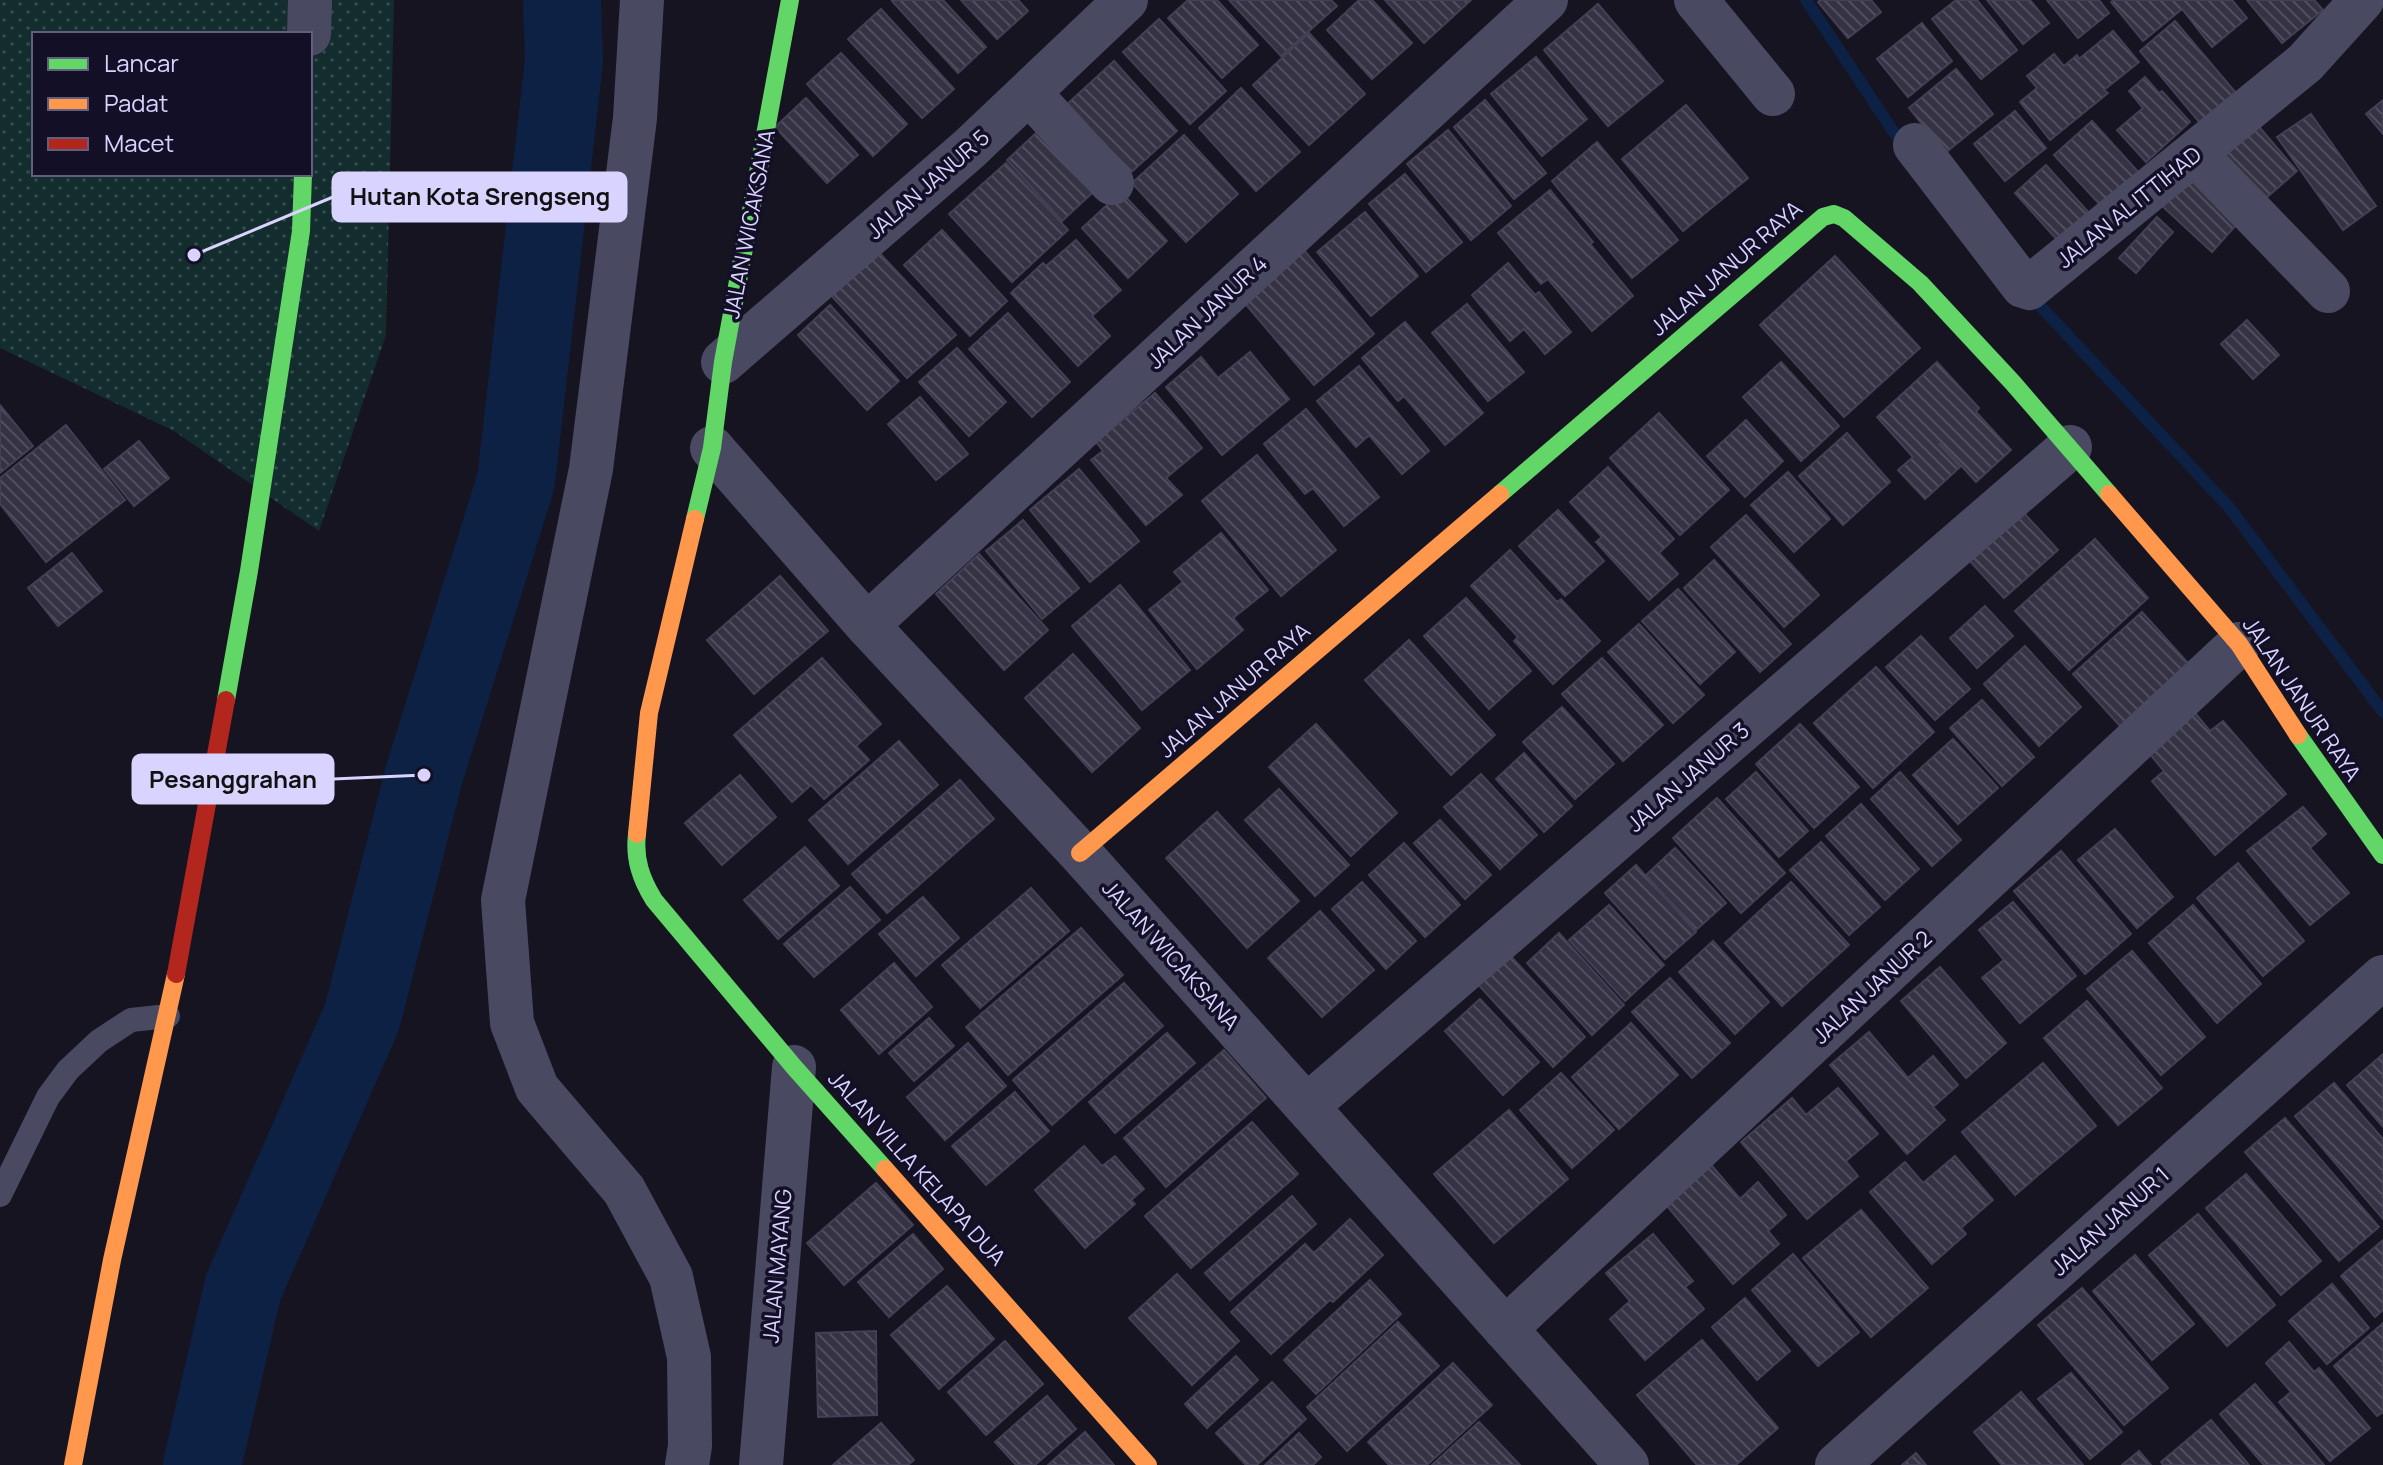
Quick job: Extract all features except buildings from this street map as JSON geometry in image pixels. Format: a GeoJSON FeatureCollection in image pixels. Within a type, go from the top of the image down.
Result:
{"type":"FeatureCollection","features":[{"type":"Feature","properties":{"kind":"street"},"geometry":{"type":"LineString","coordinates":[[309,32],[310,0]]}},
{"type":"Feature","properties":{"kind":"street"},"geometry":{"type":"LineString","coordinates":[[642,0],[635,118],[591,469],[503,900],[512,1023],[537,1088],[624,1190],[671,1277],[689,1357],[690,1446],[687,1465]]}},
{"type":"Feature","properties":{"kind":"street","name":"JALAN WICAKSANA"},"geometry":{"type":"LineString","coordinates":[[654,900],[643,882],[635,852],[649,713],[712,448],[723,362],[790,0]]}},
{"type":"Feature","properties":{"kind":"street","name":"JALAN JANUR 5"},"geometry":{"type":"LineString","coordinates":[[723,362],[969,149],[1126,0]]}},
{"type":"Feature","properties":{"kind":"street","name":"JALAN JANUR 4"},"geometry":{"type":"LineString","coordinates":[[867,625],[1546,0]]}},
{"type":"Feature","properties":{"kind":"street"},"geometry":{"type":"LineString","coordinates":[[1696,0],[1773,94]]}},
{"type":"Feature","properties":{"kind":"street","name":"JALAN AL ITTIHAD"},"geometry":{"type":"LineString","coordinates":[[1915,145],[2023,286],[2029,288],[2305,63],[2362,0]]}},
{"type":"Feature","properties":{"kind":"street"},"geometry":{"type":"LineString","coordinates":[[1029,93],[1112,183]]}},
{"type":"Feature","properties":{"kind":"street"},"geometry":{"type":"LineString","coordinates":[[2195,154],[2328,291]]}},
{"type":"Feature","properties":{"kind":"street"},"geometry":{"type":"LineString","coordinates":[[73,1465],[112,1260],[168,1016],[249,571],[301,231],[303,176]]}},
{"type":"Feature","properties":{"kind":"street","name":"JALAN JANUR RAYA"},"geometry":{"type":"LineString","coordinates":[[1080,853],[1823,217],[1834,214],[1844,218],[1920,283],[2070,447],[2239,644],[2314,759],[2383,855]]}},
{"type":"Feature","properties":{"kind":"street","name":"JALAN JANUR 3"},"geometry":{"type":"LineString","coordinates":[[1307,1106],[2070,447]]}},
{"type":"Feature","properties":{"kind":"street","name":"JALAN WICAKSANA"},"geometry":{"type":"LineString","coordinates":[[712,448],[867,625],[1080,853],[1627,1465]]}},
{"type":"Feature","properties":{"kind":"street","name":"JALAN JANUR 2"},"geometry":{"type":"LineString","coordinates":[[1505,1329],[2239,644]]}},
{"type":"Feature","properties":{"kind":"street","name":"JALAN VILLA KELAPA DUA"},"geometry":{"type":"LineString","coordinates":[[654,900],[794,1067],[1148,1465]]}},
{"type":"Feature","properties":{"kind":"street","name":"JALAN JANUR 1"},"geometry":{"type":"LineString","coordinates":[[1837,1465],[2383,977]]}},
{"type":"Feature","properties":{"kind":"street","name":"JALAN MAYANG"},"geometry":{"type":"LineString","coordinates":[[761,1465],[794,1067]]}},
{"type":"Feature","properties":{"kind":"lane"},"geometry":{"type":"LineString","coordinates":[[0,1195],[48,1097],[68,1070],[99,1041],[131,1020],[168,1016]]}},
{"type":"Feature","properties":{"kind":"green space"},"geometry":{"type":"Polygon","coordinates":[[[0,0],[394,0],[386,335],[319,531],[174,431],[0,348],[0,0]]]}},
{"type":"Feature","properties":{"kind":"waterway"},"geometry":{"type":"LineString","coordinates":[[202,1465],[243,1288],[362,1017],[424,775],[516,481],[564,61],[562,0]]}},
{"type":"Feature","properties":{"kind":"waterway"},"geometry":{"type":"LineString","coordinates":[[1806,0],[1903,146]]}},
{"type":"Feature","properties":{"kind":"waterway"},"geometry":{"type":"LineString","coordinates":[[2029,294],[2228,506],[2383,712]]}},
{"type":"Feature","properties":{"kind":"traffic: fast"},"geometry":{"type":"LineString","coordinates":[[695,519],[712,448],[723,362],[790,0]]}},
{"type":"Feature","properties":{"kind":"traffic: fast"},"geometry":{"type":"LineString","coordinates":[[226,700],[301,231],[303,176]]}},
{"type":"Feature","properties":{"kind":"traffic: fast"},"geometry":{"type":"LineString","coordinates":[[1500,494],[1823,217],[1834,214],[1844,218],[1920,283],[2013,383],[2109,494]]}},
{"type":"Feature","properties":{"kind":"traffic: fast"},"geometry":{"type":"LineString","coordinates":[[2298,735],[2383,855]]}},
{"type":"Feature","properties":{"kind":"traffic: fast"},"geometry":{"type":"LineString","coordinates":[[637,834],[640,868],[654,900],[794,1067],[885,1169]]}},
{"type":"Feature","properties":{"kind":"traffic: slow"},"geometry":{"type":"LineString","coordinates":[[1080,853],[1500,494]]}},
{"type":"Feature","properties":{"kind":"traffic: slow"},"geometry":{"type":"LineString","coordinates":[[2109,494],[2239,644],[2298,735]]}},
{"type":"Feature","properties":{"kind":"traffic: slow"},"geometry":{"type":"LineString","coordinates":[[637,834],[649,713],[695,519]]}},
{"type":"Feature","properties":{"kind":"traffic: slow"},"geometry":{"type":"LineString","coordinates":[[73,1465],[112,1260],[176,974]]}},
{"type":"Feature","properties":{"kind":"traffic: slow"},"geometry":{"type":"LineString","coordinates":[[885,1169],[1148,1465]]}},
{"type":"Feature","properties":{"kind":"traffic: jam"},"geometry":{"type":"LineString","coordinates":[[176,974],[226,700]]}},
{"type":"Feature","properties":{"kind":"place","name":"Hutan Kota Srengseng"},"geometry":{"type":"Point","coordinates":[194,255]}},
{"type":"Feature","properties":{"kind":"place","name":"Pesanggrahan"},"geometry":{"type":"Point","coordinates":[424,775]}}]}
